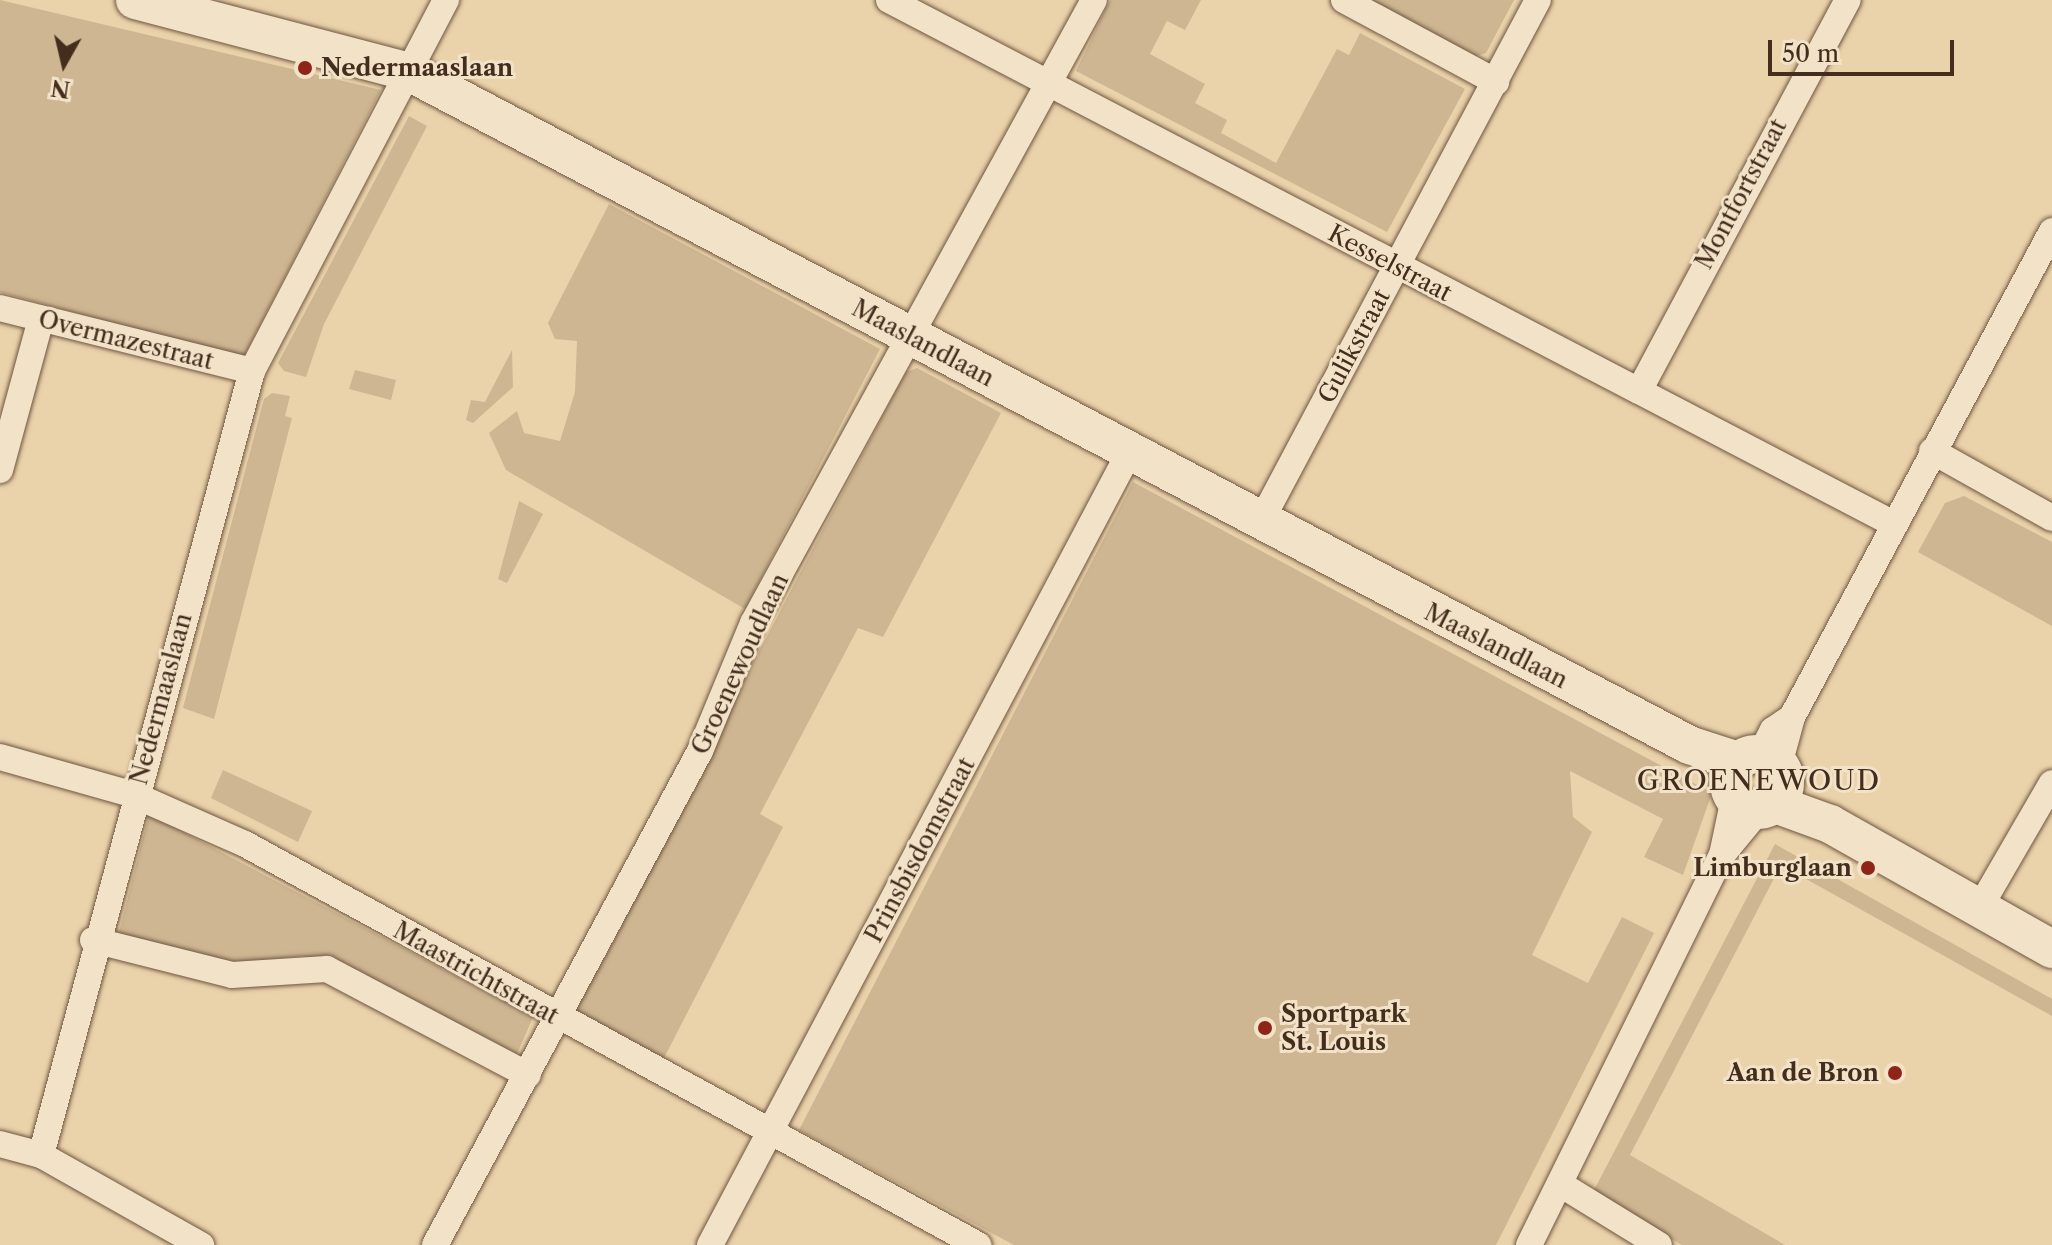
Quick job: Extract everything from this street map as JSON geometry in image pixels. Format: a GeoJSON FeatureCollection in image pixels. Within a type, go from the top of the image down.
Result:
{"type":"FeatureCollection","features":[{"type":"Feature","properties":{"kind":"street","name":"Maaslandlaan"},"geometry":{"type":"LineString","coordinates":[[135,0],[409,72],[1260,523],[1689,745],[2052,949]]}},
{"type":"Feature","properties":{"kind":"street","name":"Nedermaaslaan"},"geometry":{"type":"LineString","coordinates":[[41,1155],[93,940],[252,371],[446,0]]}},
{"type":"Feature","properties":{"kind":"street","name":"Kesselstraat"},"geometry":{"type":"LineString","coordinates":[[889,0],[1892,523]]}},
{"type":"Feature","properties":{"kind":"street","name":"Groenewoudlaan"},"geometry":{"type":"LineString","coordinates":[[435,1245],[559,1020],[700,751],[753,623],[1094,0]]}},
{"type":"Feature","properties":{"kind":"street"},"geometry":{"type":"LineString","coordinates":[[1344,0],[1496,82]]}},
{"type":"Feature","properties":{"kind":"street","name":"Gulikstraat"},"geometry":{"type":"LineString","coordinates":[[1260,523],[1538,0]]}},
{"type":"Feature","properties":{"kind":"street","name":"Montfortstraat"},"geometry":{"type":"LineString","coordinates":[[1639,391],[1848,0]]}},
{"type":"Feature","properties":{"kind":"street"},"geometry":{"type":"LineString","coordinates":[[1529,1245],[1757,782],[1892,523],[2052,231]]}},
{"type":"Feature","properties":{"kind":"street","name":"Overmazestraat"},"geometry":{"type":"LineString","coordinates":[[0,308],[252,371]]}},
{"type":"Feature","properties":{"kind":"street"},"geometry":{"type":"LineString","coordinates":[[0,470],[41,319]]}},
{"type":"Feature","properties":{"kind":"street"},"geometry":{"type":"LineString","coordinates":[[1932,451],[2052,518]]}},
{"type":"Feature","properties":{"kind":"street","name":"Prinsbisdomstraat"},"geometry":{"type":"LineString","coordinates":[[710,1245],[1129,453]]}},
{"type":"Feature","properties":{"kind":"street","name":"Maastrichtstraat"},"geometry":{"type":"LineString","coordinates":[[0,757],[134,795],[245,844],[559,1020],[771,1132],[933,1235],[978,1245]]}},
{"type":"Feature","properties":{"kind":"street"},"geometry":{"type":"LineString","coordinates":[[1980,907],[2052,783]]}},
{"type":"Feature","properties":{"kind":"street"},"geometry":{"type":"LineString","coordinates":[[93,940],[232,975],[293,966],[327,969],[528,1075]]}},
{"type":"Feature","properties":{"kind":"street"},"geometry":{"type":"LineString","coordinates":[[0,1144],[41,1155],[201,1245]]}},
{"type":"Feature","properties":{"kind":"street"},"geometry":{"type":"LineString","coordinates":[[1560,1184],[1659,1245]]}},
{"type":"Feature","properties":{"kind":"shaded area"},"geometry":{"type":"Polygon","coordinates":[[[0,0],[381,90],[243,358],[0,292],[0,0]]]}},
{"type":"Feature","properties":{"kind":"shaded area"},"geometry":{"type":"Polygon","coordinates":[[[1110,0],[1201,0],[1185,30],[1167,21],[1150,54],[1205,84],[1195,103],[1227,120],[1221,133],[1276,163],[1337,49],[1349,55],[1360,33],[1465,89],[1387,232],[1076,71],[1110,0]]]}},
{"type":"Feature","properties":{"kind":"shaded area"},"geometry":{"type":"Polygon","coordinates":[[[1364,0],[1514,0],[1486,53],[1473,57],[1364,0]]]}},
{"type":"Feature","properties":{"kind":"shaded area"},"geometry":{"type":"Polygon","coordinates":[[[409,116],[427,126],[324,324],[306,377],[284,371],[278,363],[409,116]]]}},
{"type":"Feature","properties":{"kind":"shaded area"},"geometry":{"type":"Polygon","coordinates":[[[609,204],[880,349],[745,609],[506,470],[489,433],[517,411],[524,433],[560,441],[575,392],[577,341],[555,339],[548,323],[609,204]]]}},
{"type":"Feature","properties":{"kind":"shaded area"},"geometry":{"type":"Polygon","coordinates":[[[512,350],[513,387],[473,423],[466,420],[471,400],[485,402],[512,350]]]}},
{"type":"Feature","properties":{"kind":"shaded area"},"geometry":{"type":"Polygon","coordinates":[[[917,368],[1001,413],[883,637],[858,628],[760,814],[783,827],[664,1058],[571,1008],[906,372],[917,368]]]}},
{"type":"Feature","properties":{"kind":"shaded area"},"geometry":{"type":"Polygon","coordinates":[[[355,370],[396,380],[391,400],[349,389],[355,370]]]}},
{"type":"Feature","properties":{"kind":"shaded area"},"geometry":{"type":"Polygon","coordinates":[[[272,393],[290,396],[285,416],[292,418],[214,719],[183,708],[264,399],[272,393]]]}},
{"type":"Feature","properties":{"kind":"shaded area"},"geometry":{"type":"Polygon","coordinates":[[[1133,482],[1712,793],[1683,875],[1644,857],[1663,819],[1570,771],[1573,817],[1592,832],[1532,955],[1588,983],[1622,917],[1654,933],[1496,1245],[1014,1245],[799,1130],[1133,482]]]}},
{"type":"Feature","properties":{"kind":"shaded area"},"geometry":{"type":"Polygon","coordinates":[[[1964,496],[2052,542],[2052,626],[1918,552],[1945,503],[1964,496]]]}},
{"type":"Feature","properties":{"kind":"shaded area"},"geometry":{"type":"Polygon","coordinates":[[[519,501],[543,514],[507,583],[498,579],[519,501]]]}},
{"type":"Feature","properties":{"kind":"shaded area"},"geometry":{"type":"Polygon","coordinates":[[[223,770],[312,811],[298,842],[211,798],[223,770]]]}},
{"type":"Feature","properties":{"kind":"shaded area"},"geometry":{"type":"Polygon","coordinates":[[[149,814],[533,1017],[517,1054],[337,964],[303,956],[225,964],[126,939],[119,932],[149,814]]]}},
{"type":"Feature","properties":{"kind":"shaded area"},"geometry":{"type":"Polygon","coordinates":[[[1775,844],[2052,999],[2052,1016],[1781,865],[1630,1155],[1785,1245],[1682,1245],[1592,1194],[1775,844]]]}},
{"type":"Feature","properties":{"kind":"place","name":"Nedermaaslaan"},"geometry":{"type":"Point","coordinates":[305,68]}},
{"type":"Feature","properties":{"kind":"place","name":"Limburglaan"},"geometry":{"type":"Point","coordinates":[1868,868]}},
{"type":"Feature","properties":{"kind":"place","name":"Sportpark St. Louis"},"geometry":{"type":"Point","coordinates":[1265,1028]}},
{"type":"Feature","properties":{"kind":"place","name":"Aan de Bron"},"geometry":{"type":"Point","coordinates":[1895,1073]}},
{"type":"Feature","properties":{"kind":"district","name":"GROENEWOUD"},"geometry":{"type":"Point","coordinates":[1759,780]}}]}
